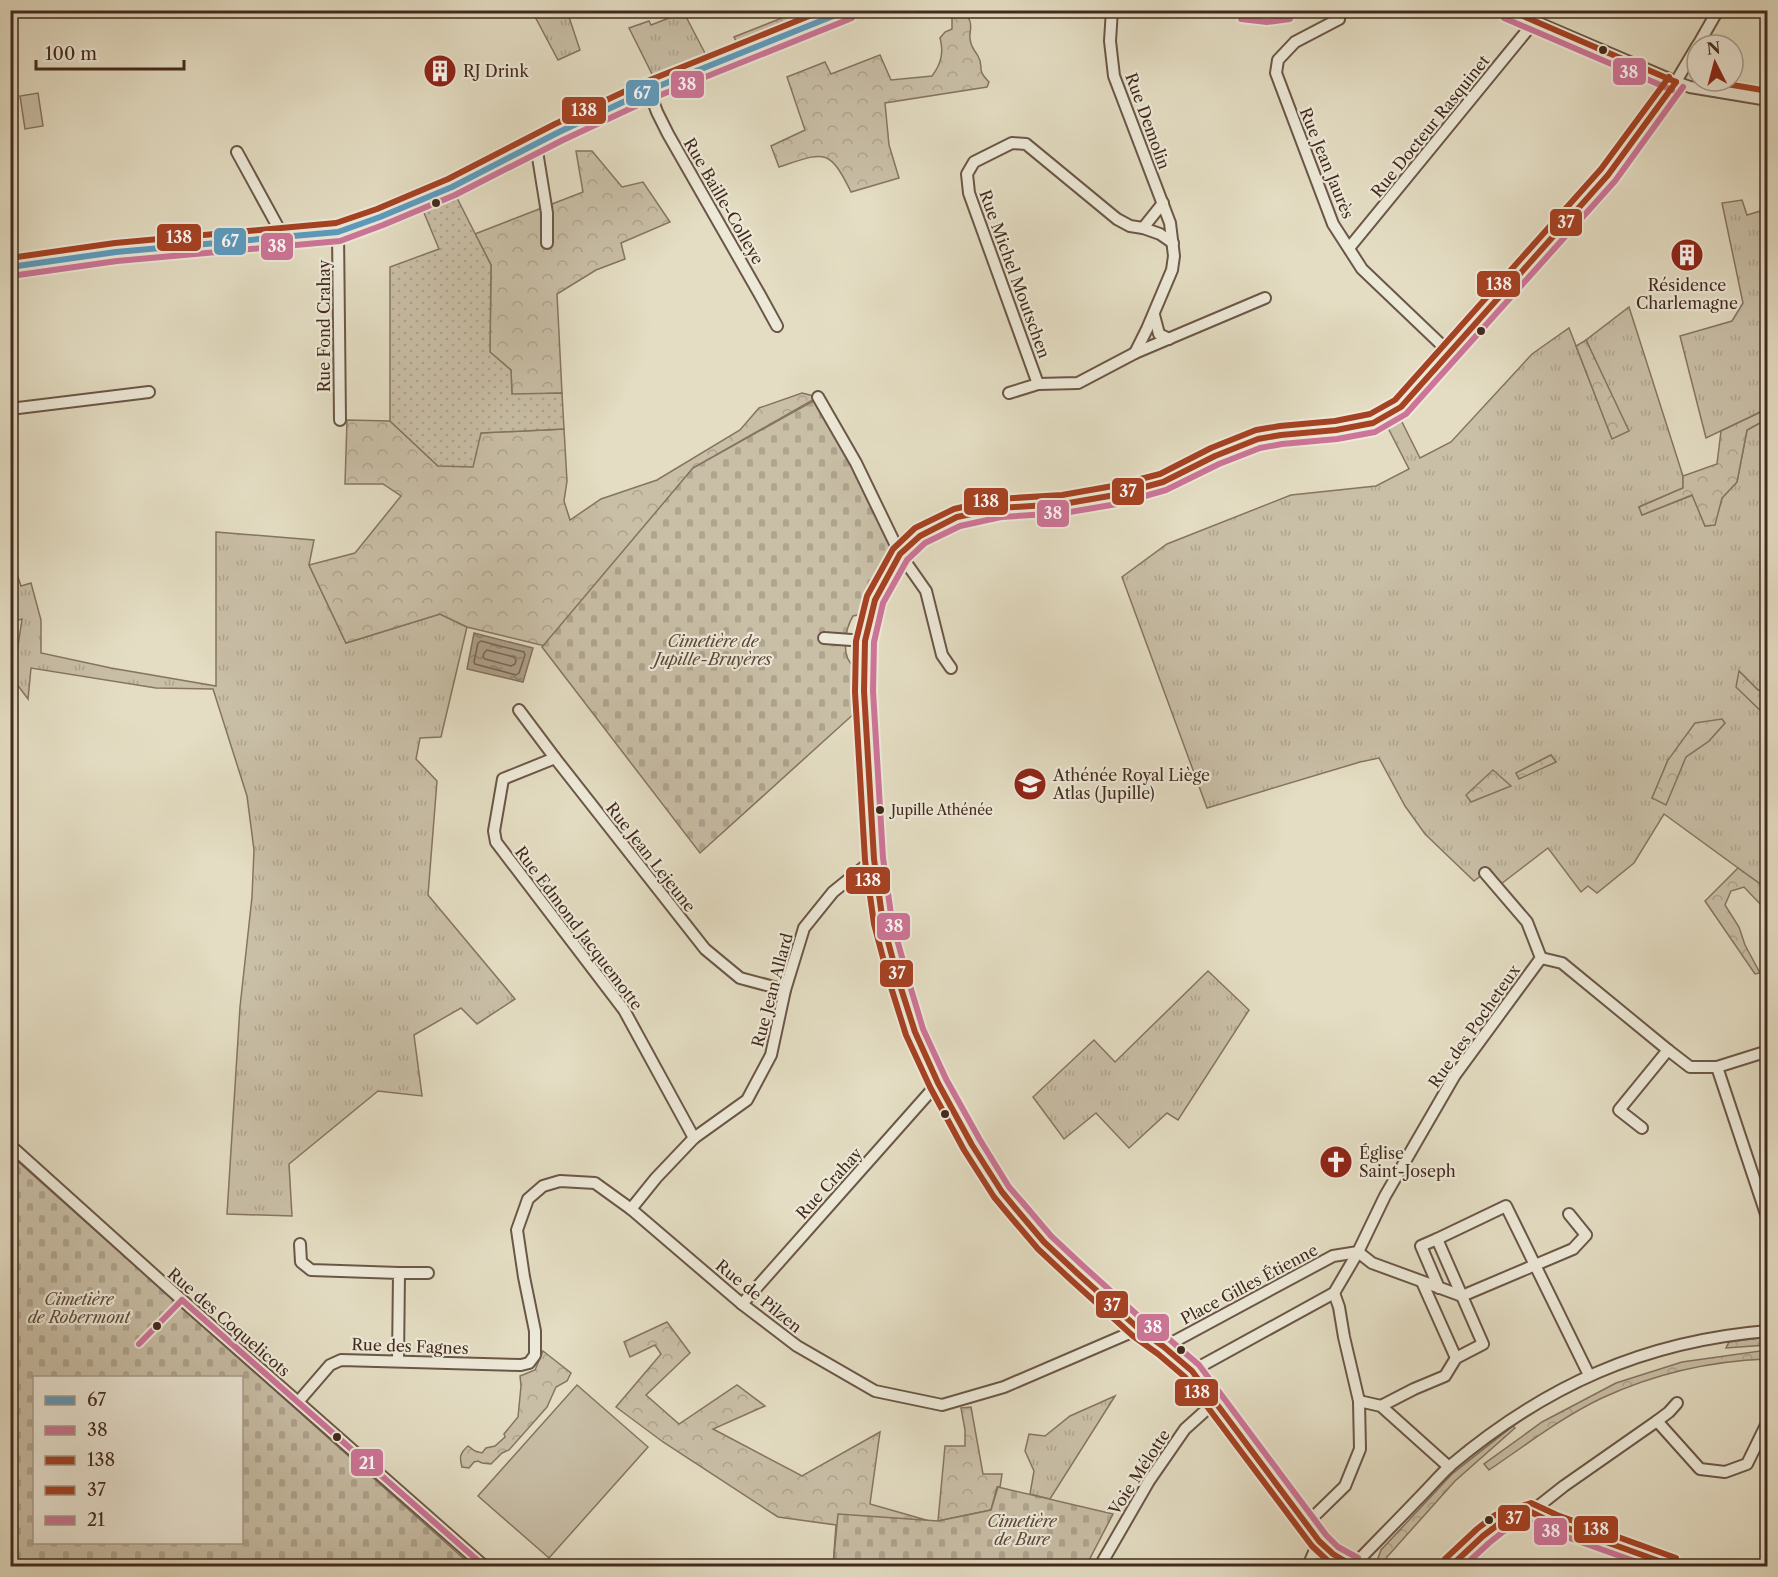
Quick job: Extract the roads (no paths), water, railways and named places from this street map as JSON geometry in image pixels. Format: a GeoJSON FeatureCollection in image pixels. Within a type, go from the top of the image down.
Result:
{"type":"FeatureCollection","features":[{"type":"Feature","properties":{"kind":"main road"},"geometry":{"type":"LineString","coordinates":[[10,267],[116,252],[338,232],[452,187],[649,90],[849,10]]}},
{"type":"Feature","properties":{"kind":"street","name":"Rue Demolin"},"geometry":{"type":"LineString","coordinates":[[1112,10],[1110,41],[1114,76],[1170,223],[1173,243]]}},
{"type":"Feature","properties":{"kind":"street"},"geometry":{"type":"LineString","coordinates":[[1242,10],[1267,13],[1289,10]]}},
{"type":"Feature","properties":{"kind":"street","name":"Rue Jean Jaurès"},"geometry":{"type":"LineString","coordinates":[[1337,10],[1339,19],[1295,42],[1278,60],[1276,73],[1333,224],[1362,269],[1450,353]]}},
{"type":"Feature","properties":{"kind":"street"},"geometry":{"type":"LineString","coordinates":[[1508,10],[1690,87],[1767,100]]}},
{"type":"Feature","properties":{"kind":"street"},"geometry":{"type":"LineString","coordinates":[[1705,33],[1718,10]]}},
{"type":"Feature","properties":{"kind":"street","name":"Rue Docteur Rasquinet"},"geometry":{"type":"LineString","coordinates":[[1349,248],[1534,22]]}},
{"type":"Feature","properties":{"kind":"street"},"geometry":{"type":"LineString","coordinates":[[1685,67],[1608,175],[1401,407],[1373,423],[1336,430],[1258,439],[1215,456],[1163,482],[1115,495],[1063,504],[1000,508],[957,517],[920,536],[900,554],[875,600],[865,641],[864,691],[874,859],[883,923],[915,1032],[938,1083],[972,1145],[1002,1192],[1044,1242],[1139,1329],[1192,1371],[1319,1541],[1333,1554],[1353,1566],[1449,1467],[1503,1424],[1559,1390],[1589,1375],[1635,1358],[1689,1342],[1745,1332],[1767,1331]]}},
{"type":"Feature","properties":{"kind":"street","name":"Rue Baille-Colleye"},"geometry":{"type":"LineString","coordinates":[[649,90],[668,134],[777,326]]}},
{"type":"Feature","properties":{"kind":"street","name":"Rue Michel Moutschen"},"geometry":{"type":"LineString","coordinates":[[1038,384],[969,193],[967,174],[974,162],[1012,143],[1026,144],[1118,219],[1130,226],[1160,234],[1173,243]]}},
{"type":"Feature","properties":{"kind":"street"},"geometry":{"type":"LineString","coordinates":[[536,145],[547,213],[547,243]]}},
{"type":"Feature","properties":{"kind":"street"},"geometry":{"type":"LineString","coordinates":[[237,152],[285,238]]}},
{"type":"Feature","properties":{"kind":"street"},"geometry":{"type":"LineString","coordinates":[[1143,228],[1163,204]]}},
{"type":"Feature","properties":{"kind":"street","name":"Rue Fond Crahay"},"geometry":{"type":"LineString","coordinates":[[338,232],[340,420]]}},
{"type":"Feature","properties":{"kind":"street"},"geometry":{"type":"LineString","coordinates":[[1134,353],[1154,314],[1172,270],[1173,243]]}},
{"type":"Feature","properties":{"kind":"street","name":"Rue Michel Moutschen"},"geometry":{"type":"LineString","coordinates":[[1009,393],[1038,384],[1078,382],[1134,353],[1265,298]]}},
{"type":"Feature","properties":{"kind":"street"},"geometry":{"type":"LineString","coordinates":[[1154,314],[1159,334],[1169,339]]}},
{"type":"Feature","properties":{"kind":"street"},"geometry":{"type":"LineString","coordinates":[[10,409],[149,392]]}},
{"type":"Feature","properties":{"kind":"street"},"geometry":{"type":"LineString","coordinates":[[818,398],[856,463],[900,554],[926,591],[942,655],[951,668]]}},
{"type":"Feature","properties":{"kind":"street"},"geometry":{"type":"LineString","coordinates":[[824,638],[865,641]]}},
{"type":"Feature","properties":{"kind":"street","name":"Rue Jean Lejeune"},"geometry":{"type":"LineString","coordinates":[[519,710],[705,949],[740,978],[785,990]]}},
{"type":"Feature","properties":{"kind":"street","name":"Rue Edmond Jacquemotte"},"geometry":{"type":"LineString","coordinates":[[555,758],[504,779],[494,831],[496,842],[624,1010],[694,1138]]}},
{"type":"Feature","properties":{"kind":"street","name":"Rue Jean Allard"},"geometry":{"type":"LineString","coordinates":[[631,1209],[656,1178],[694,1138],[747,1100],[771,1055],[785,990],[804,928],[832,892],[874,859]]}},
{"type":"Feature","properties":{"kind":"street"},"geometry":{"type":"LineString","coordinates":[[1485,873],[1527,922],[1541,958]]}},
{"type":"Feature","properties":{"kind":"street","name":"Rue des Pocheteux"},"geometry":{"type":"LineString","coordinates":[[1358,1252],[1386,1196],[1455,1075],[1541,958],[1562,963],[1690,1067],[1717,1067],[1767,1051]]}},
{"type":"Feature","properties":{"kind":"street"},"geometry":{"type":"LineString","coordinates":[[1642,1128],[1619,1110],[1668,1050]]}},
{"type":"Feature","properties":{"kind":"street"},"geometry":{"type":"LineString","coordinates":[[1717,1067],[1767,1220]]}},
{"type":"Feature","properties":{"kind":"street","name":"Rue Crahay"},"geometry":{"type":"LineString","coordinates":[[742,1304],[938,1083]]}},
{"type":"Feature","properties":{"kind":"street","name":"Rue des Coquelicots"},"geometry":{"type":"LineString","coordinates":[[11,1146],[484,1566]]}},
{"type":"Feature","properties":{"kind":"street","name":"Rue de Pilzen"},"geometry":{"type":"LineString","coordinates":[[535,1355],[535,1331],[517,1230],[528,1199],[543,1186],[560,1181],[595,1183],[631,1209],[742,1304],[797,1346],[875,1391],[942,1405],[1004,1386],[1139,1329]]}},
{"type":"Feature","properties":{"kind":"street"},"geometry":{"type":"LineString","coordinates":[[1439,1288],[1421,1246],[1506,1206],[1589,1375]]}},
{"type":"Feature","properties":{"kind":"street"},"geometry":{"type":"LineString","coordinates":[[1192,1371],[1334,1293],[1358,1252],[1372,1263],[1462,1296],[1574,1249],[1586,1235],[1569,1214]]}},
{"type":"Feature","properties":{"kind":"street"},"geometry":{"type":"LineString","coordinates":[[1381,1406],[1445,1376],[1456,1359],[1483,1344],[1437,1239]]}},
{"type":"Feature","properties":{"kind":"street"},"geometry":{"type":"LineString","coordinates":[[300,1244],[301,1263],[311,1270],[428,1273]]}},
{"type":"Feature","properties":{"kind":"street","name":"Place Gilles Étienne"},"geometry":{"type":"LineString","coordinates":[[1164,1347],[1333,1256],[1358,1252]]}},
{"type":"Feature","properties":{"kind":"street"},"geometry":{"type":"LineString","coordinates":[[398,1361],[399,1273]]}},
{"type":"Feature","properties":{"kind":"street"},"geometry":{"type":"LineString","coordinates":[[1422,1282],[1456,1359]]}},
{"type":"Feature","properties":{"kind":"street"},"geometry":{"type":"LineString","coordinates":[[1306,1524],[1345,1486],[1359,1449],[1359,1401],[1334,1293]]}},
{"type":"Feature","properties":{"kind":"street","name":"Rue des Fagnes"},"geometry":{"type":"LineString","coordinates":[[298,1402],[330,1365],[341,1360],[521,1365],[530,1363],[535,1355]]}},
{"type":"Feature","properties":{"kind":"street"},"geometry":{"type":"LineString","coordinates":[[1359,1401],[1381,1406],[1449,1467]]}},
{"type":"Feature","properties":{"kind":"street","name":"Voie Mélotte"},"geometry":{"type":"LineString","coordinates":[[1100,1566],[1138,1499],[1185,1429],[1215,1402]]}},
{"type":"Feature","properties":{"kind":"street"},"geometry":{"type":"LineString","coordinates":[[1451,1566],[1500,1523],[1531,1512],[1669,1412],[1677,1402]]}},
{"type":"Feature","properties":{"kind":"street"},"geometry":{"type":"LineString","coordinates":[[1657,1420],[1700,1468],[1725,1472],[1747,1464],[1767,1421]]}},
{"type":"Feature","properties":{"kind":"street"},"geometry":{"type":"LineString","coordinates":[[1531,1512],[1553,1523],[1673,1566]]}},
{"type":"Feature","properties":{"kind":"street"},"geometry":{"type":"LineString","coordinates":[[1308,1566],[1319,1541]]}},
{"type":"Feature","properties":{"kind":"water"},"geometry":{"type":"Polygon","coordinates":[[[474,633],[533,648],[523,682],[467,669],[474,633]]]}},
{"type":"Feature","properties":{"kind":"place","name":"RJ Drink"},"geometry":{"type":"Point","coordinates":[440,71]}},
{"type":"Feature","properties":{"kind":"place","name":"Résidence Charlemagne"},"geometry":{"type":"Point","coordinates":[1687,255]}},
{"type":"Feature","properties":{"kind":"place","name":"Athénée Royal Liège Atlas (Jupille)"},"geometry":{"type":"Point","coordinates":[1030,784]}},
{"type":"Feature","properties":{"kind":"place","name":"Jupille Athénée"},"geometry":{"type":"Point","coordinates":[880,810]}},
{"type":"Feature","properties":{"kind":"place","name":"Église Saint-Joseph"},"geometry":{"type":"Point","coordinates":[1336,1162]}},
{"type":"Feature","properties":{"kind":"park label","name":"Cimetière de Jupille-Bruyères"},"geometry":{"type":"Point","coordinates":[713,650]}},
{"type":"Feature","properties":{"kind":"park label","name":"Cimetière de Robermont"},"geometry":{"type":"Point","coordinates":[79,1308]}},
{"type":"Feature","properties":{"kind":"park label","name":"Cimetière de Bure"},"geometry":{"type":"Point","coordinates":[1022,1530]}}]}
